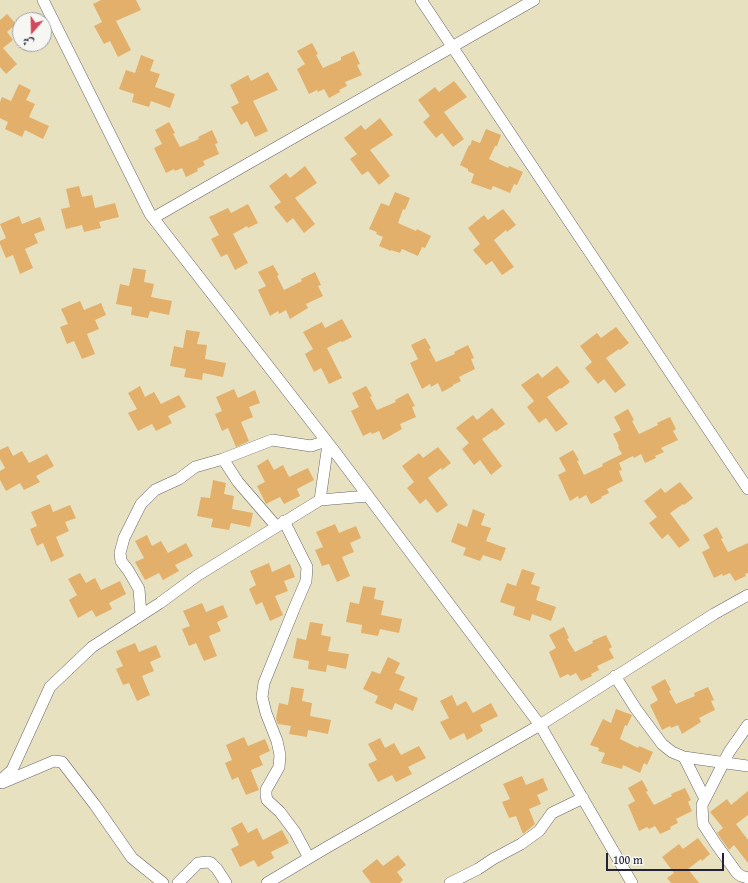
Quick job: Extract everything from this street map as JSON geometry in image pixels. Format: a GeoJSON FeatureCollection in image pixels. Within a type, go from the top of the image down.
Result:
{"type":"FeatureCollection","features":[{"type":"Feature","properties":{"kind":"street"},"geometry":{"type":"LineString","coordinates":[[43,0],[150,214],[327,442],[540,725],[632,883]]}},
{"type":"Feature","properties":{"kind":"street"},"geometry":{"type":"LineString","coordinates":[[421,0],[748,489]]}},
{"type":"Feature","properties":{"kind":"street"},"geometry":{"type":"LineString","coordinates":[[153,218],[453,48],[534,0]]}},
{"type":"Feature","properties":{"kind":"street"},"geometry":{"type":"LineString","coordinates":[[141,615],[139,589],[121,561],[120,553],[124,538],[141,504],[155,490],[179,479],[196,467],[223,459],[272,440],[311,446],[327,442]]}},
{"type":"Feature","properties":{"kind":"street"},"geometry":{"type":"LineString","coordinates":[[320,500],[327,442]]}},
{"type":"Feature","properties":{"kind":"street"},"geometry":{"type":"LineString","coordinates":[[223,459],[238,482],[280,523],[307,567],[306,581],[264,682],[262,697],[266,713],[277,741],[280,755],[279,767],[266,790],[267,800],[280,812],[295,832],[309,858]]}},
{"type":"Feature","properties":{"kind":"street"},"geometry":{"type":"LineString","coordinates":[[0,782],[12,770],[50,687],[92,647],[160,603],[198,575],[280,523],[320,500],[368,496]]}},
{"type":"Feature","properties":{"kind":"street"},"geometry":{"type":"LineString","coordinates":[[267,883],[540,725],[714,614],[748,595]]}},
{"type":"Feature","properties":{"kind":"street"},"geometry":{"type":"LineString","coordinates":[[615,676],[636,709],[662,744],[672,752],[684,757],[723,764],[748,766]]}},
{"type":"Feature","properties":{"kind":"street"},"geometry":{"type":"LineString","coordinates":[[748,725],[728,752],[702,805],[703,824],[737,873],[748,878]]}},
{"type":"Feature","properties":{"kind":"street"},"geometry":{"type":"LineString","coordinates":[[684,757],[705,799]]}},
{"type":"Feature","properties":{"kind":"street"},"geometry":{"type":"LineString","coordinates":[[0,782],[54,761],[62,762],[95,805],[132,858],[163,883]]}},
{"type":"Feature","properties":{"kind":"street"},"geometry":{"type":"LineString","coordinates":[[450,883],[478,869],[521,844],[539,831],[552,813],[582,798]]}},
{"type":"Feature","properties":{"kind":"street"},"geometry":{"type":"LineString","coordinates":[[178,883],[198,863],[208,862],[212,863],[226,883]]}},
{"type":"Feature","properties":{"kind":"building"},"geometry":{"type":"Polygon","coordinates":[[[101,0],[136,0],[141,10],[116,21],[131,50],[118,57],[110,41],[104,44],[94,26],[102,22],[93,4],[101,0]]]}},
{"type":"Feature","properties":{"kind":"building"},"geometry":{"type":"Polygon","coordinates":[[[7,14],[12,20],[12,28],[7,32],[12,41],[3,48],[17,64],[6,74],[0,67],[0,20],[7,14]]]}},
{"type":"Feature","properties":{"kind":"building"},"geometry":{"type":"Polygon","coordinates":[[[312,43],[323,68],[341,60],[341,57],[354,51],[360,64],[357,65],[362,75],[345,82],[347,86],[329,98],[324,89],[318,92],[317,90],[309,94],[297,69],[305,64],[297,51],[312,43]]]}},
{"type":"Feature","properties":{"kind":"building"},"geometry":{"type":"Polygon","coordinates":[[[141,55],[154,60],[150,71],[160,74],[155,87],[175,94],[170,108],[151,101],[149,107],[132,102],[134,94],[119,89],[126,70],[135,73],[141,55]]]}},
{"type":"Feature","properties":{"kind":"building"},"geometry":{"type":"Polygon","coordinates":[[[268,72],[278,90],[253,101],[268,131],[255,137],[247,121],[241,125],[231,107],[239,103],[230,85],[248,75],[251,81],[268,72]]]}},
{"type":"Feature","properties":{"kind":"building"},"geometry":{"type":"Polygon","coordinates":[[[454,81],[467,97],[444,112],[464,139],[453,147],[442,133],[436,138],[423,122],[430,116],[418,100],[435,87],[439,92],[454,81]]]}},
{"type":"Feature","properties":{"kind":"building"},"geometry":{"type":"Polygon","coordinates":[[[19,84],[31,90],[26,100],[35,104],[29,117],[49,126],[43,139],[25,130],[22,137],[5,129],[8,122],[0,118],[0,102],[2,97],[11,101],[19,84]]]}},
{"type":"Feature","properties":{"kind":"building"},"geometry":{"type":"Polygon","coordinates":[[[380,118],[393,135],[370,150],[390,176],[379,185],[368,171],[362,175],[350,159],[357,154],[344,138],[361,125],[365,130],[380,118]]]}},
{"type":"Feature","properties":{"kind":"building"},"geometry":{"type":"Polygon","coordinates":[[[169,122],[180,147],[199,139],[198,137],[212,130],[218,143],[215,144],[219,154],[203,161],[205,165],[197,169],[198,171],[186,177],[182,168],[175,171],[174,169],[166,173],[154,148],[162,144],[155,130],[169,122]]]}},
{"type":"Feature","properties":{"kind":"building"},"geometry":{"type":"Polygon","coordinates":[[[486,129],[501,135],[497,146],[495,146],[489,159],[508,168],[509,166],[523,172],[517,185],[514,184],[510,193],[493,186],[491,190],[471,183],[474,174],[460,165],[472,140],[480,143],[486,129]]]}},
{"type":"Feature","properties":{"kind":"building"},"geometry":{"type":"Polygon","coordinates":[[[305,166],[317,183],[295,198],[315,224],[304,233],[293,218],[287,223],[274,207],[281,202],[269,186],[286,173],[290,178],[305,166]]]}},
{"type":"Feature","properties":{"kind":"building"},"geometry":{"type":"Polygon","coordinates":[[[79,186],[82,197],[92,195],[95,208],[115,203],[119,217],[99,222],[101,228],[84,232],[82,225],[66,229],[61,209],[70,207],[66,189],[79,186]]]}},
{"type":"Feature","properties":{"kind":"building"},"geometry":{"type":"Polygon","coordinates":[[[395,192],[410,198],[405,210],[403,209],[398,223],[416,231],[417,229],[431,236],[425,248],[422,247],[418,256],[402,249],[400,253],[379,246],[383,237],[376,234],[377,232],[369,229],[381,203],[389,206],[395,192]]]}},
{"type":"Feature","properties":{"kind":"building"},"geometry":{"type":"Polygon","coordinates":[[[248,204],[258,223],[248,228],[247,226],[233,234],[248,263],[235,270],[227,254],[221,257],[211,239],[219,235],[209,217],[228,208],[231,213],[248,204]]]}},
{"type":"Feature","properties":{"kind":"building"},"geometry":{"type":"Polygon","coordinates":[[[503,209],[516,225],[507,232],[506,230],[494,240],[514,267],[502,275],[492,261],[486,265],[473,250],[480,244],[468,228],[484,215],[488,220],[503,209]]]}},
{"type":"Feature","properties":{"kind":"building"},"geometry":{"type":"Polygon","coordinates":[[[19,216],[22,224],[40,217],[45,230],[34,234],[38,243],[25,249],[33,268],[20,274],[13,255],[6,258],[0,244],[0,241],[6,238],[0,224],[19,216]]]}},
{"type":"Feature","properties":{"kind":"building"},"geometry":{"type":"Polygon","coordinates":[[[273,265],[279,275],[277,276],[284,290],[302,281],[301,279],[315,272],[321,285],[318,286],[323,296],[306,304],[308,308],[290,319],[286,310],[279,314],[278,311],[270,316],[258,290],[266,286],[258,272],[273,265]]]}},
{"type":"Feature","properties":{"kind":"building"},"geometry":{"type":"Polygon","coordinates":[[[133,268],[146,270],[144,282],[154,284],[151,297],[172,301],[169,315],[150,311],[148,318],[131,315],[132,307],[116,304],[120,284],[129,286],[133,268]]]}},
{"type":"Feature","properties":{"kind":"building"},"geometry":{"type":"Polygon","coordinates":[[[80,301],[84,310],[101,303],[106,315],[95,320],[99,329],[87,334],[95,354],[82,359],[74,341],[67,344],[60,327],[68,324],[61,309],[80,301]]]}},
{"type":"Feature","properties":{"kind":"building"},"geometry":{"type":"Polygon","coordinates":[[[342,319],[352,337],[327,348],[342,378],[329,384],[321,368],[314,372],[305,354],[313,349],[303,332],[322,322],[325,328],[342,319]]]}},
{"type":"Feature","properties":{"kind":"building"},"geometry":{"type":"Polygon","coordinates":[[[616,327],[629,343],[606,358],[626,385],[615,393],[604,379],[598,384],[585,368],[592,362],[580,346],[597,333],[601,338],[616,327]]]}},
{"type":"Feature","properties":{"kind":"building"},"geometry":{"type":"Polygon","coordinates":[[[186,330],[200,332],[197,344],[207,345],[205,359],[226,363],[223,377],[203,373],[202,380],[184,377],[186,369],[170,366],[174,346],[183,348],[186,330]]]}},
{"type":"Feature","properties":{"kind":"building"},"geometry":{"type":"Polygon","coordinates":[[[425,338],[431,348],[429,349],[436,362],[455,354],[454,352],[468,345],[474,358],[471,359],[475,369],[459,377],[461,381],[442,392],[438,383],[431,387],[430,384],[422,389],[410,363],[418,359],[411,345],[425,338]]]}},
{"type":"Feature","properties":{"kind":"building"},"geometry":{"type":"Polygon","coordinates":[[[557,366],[570,382],[547,397],[568,424],[556,432],[546,418],[539,423],[527,407],[534,401],[521,385],[538,373],[542,378],[557,366]]]}},
{"type":"Feature","properties":{"kind":"building"},"geometry":{"type":"Polygon","coordinates":[[[140,386],[145,397],[154,392],[161,404],[179,395],[186,407],[168,416],[172,423],[156,431],[152,424],[138,431],[128,413],[137,409],[128,393],[140,386]]]}},
{"type":"Feature","properties":{"kind":"building"},"geometry":{"type":"Polygon","coordinates":[[[366,386],[372,396],[370,397],[377,410],[396,402],[395,400],[408,393],[415,406],[412,407],[416,417],[400,424],[402,429],[383,440],[379,431],[372,434],[371,432],[363,436],[351,411],[359,407],[352,393],[366,386]]]}},
{"type":"Feature","properties":{"kind":"building"},"geometry":{"type":"Polygon","coordinates":[[[234,389],[238,398],[255,390],[260,403],[249,407],[253,417],[241,422],[249,441],[236,447],[228,428],[222,431],[215,414],[222,411],[216,397],[234,389]]]}},
{"type":"Feature","properties":{"kind":"building"},"geometry":{"type":"Polygon","coordinates":[[[492,408],[505,424],[482,439],[502,466],[491,475],[480,460],[474,465],[462,449],[469,443],[456,428],[473,415],[477,420],[492,408]]]}},
{"type":"Feature","properties":{"kind":"building"},"geometry":{"type":"Polygon","coordinates":[[[628,409],[639,434],[658,425],[657,423],[670,417],[676,429],[673,431],[678,440],[661,448],[664,452],[645,463],[641,454],[619,463],[622,470],[619,471],[623,481],[607,489],[609,493],[601,497],[602,498],[591,504],[586,495],[579,499],[578,496],[570,501],[558,475],[566,471],[559,458],[573,450],[579,460],[577,461],[584,475],[603,466],[602,464],[622,454],[613,434],[621,430],[614,417],[628,409]]]}},
{"type":"Feature","properties":{"kind":"building"},"geometry":{"type":"Polygon","coordinates":[[[8,446],[13,456],[22,451],[29,463],[47,454],[54,466],[36,476],[40,482],[24,490],[20,483],[6,491],[0,480],[0,471],[5,468],[0,459],[0,450],[8,446]]]}},
{"type":"Feature","properties":{"kind":"building"},"geometry":{"type":"Polygon","coordinates":[[[438,447],[451,463],[442,470],[441,468],[428,478],[448,505],[437,513],[426,499],[420,504],[407,488],[414,482],[402,466],[419,453],[423,458],[438,447]]]}},
{"type":"Feature","properties":{"kind":"building"},"geometry":{"type":"Polygon","coordinates":[[[268,459],[274,470],[283,465],[289,477],[308,468],[314,480],[297,489],[300,496],[284,504],[280,497],[266,504],[257,486],[265,482],[257,466],[268,459]]]}},
{"type":"Feature","properties":{"kind":"building"},"geometry":{"type":"Polygon","coordinates":[[[213,480],[226,483],[224,494],[234,496],[232,509],[253,513],[250,527],[231,523],[229,530],[211,527],[213,519],[197,516],[201,497],[210,498],[213,480]]]}},
{"type":"Feature","properties":{"kind":"building"},"geometry":{"type":"Polygon","coordinates":[[[680,482],[693,498],[670,513],[690,540],[679,548],[668,534],[662,539],[649,523],[657,517],[644,501],[661,488],[665,493],[680,482]]]}},
{"type":"Feature","properties":{"kind":"building"},"geometry":{"type":"Polygon","coordinates":[[[50,504],[53,512],[70,505],[76,518],[65,522],[69,531],[56,537],[64,556],[51,562],[43,543],[37,546],[30,529],[37,526],[31,512],[50,504]]]}},
{"type":"Feature","properties":{"kind":"building"},"geometry":{"type":"Polygon","coordinates":[[[473,509],[485,514],[481,525],[491,528],[486,541],[506,548],[501,561],[483,555],[480,561],[463,555],[466,548],[451,542],[458,523],[467,527],[473,509]]]}},
{"type":"Feature","properties":{"kind":"building"},"geometry":{"type":"Polygon","coordinates":[[[335,524],[339,533],[356,526],[361,538],[350,543],[354,552],[342,557],[350,576],[337,582],[329,564],[322,566],[315,550],[323,547],[316,532],[335,524]]]}},
{"type":"Feature","properties":{"kind":"building"},"geometry":{"type":"Polygon","coordinates":[[[717,527],[728,552],[748,543],[748,573],[745,574],[746,576],[735,581],[730,573],[723,576],[722,574],[714,578],[702,552],[710,548],[703,535],[717,527]]]}},
{"type":"Feature","properties":{"kind":"building"},"geometry":{"type":"Polygon","coordinates":[[[147,535],[152,546],[161,541],[168,553],[186,543],[193,556],[175,565],[179,571],[163,580],[159,573],[145,580],[135,562],[144,558],[135,541],[147,535]]]}},
{"type":"Feature","properties":{"kind":"building"},"geometry":{"type":"Polygon","coordinates":[[[269,563],[272,572],[290,564],[295,577],[284,581],[288,591],[275,596],[283,615],[270,621],[262,602],[256,605],[249,589],[256,585],[250,571],[269,563]]]}},
{"type":"Feature","properties":{"kind":"building"},"geometry":{"type":"Polygon","coordinates":[[[522,569],[535,573],[531,584],[540,587],[536,600],[556,607],[551,621],[532,614],[530,621],[513,615],[515,607],[500,602],[507,583],[516,586],[522,569]]]}},
{"type":"Feature","properties":{"kind":"building"},"geometry":{"type":"Polygon","coordinates":[[[80,573],[86,583],[95,578],[101,590],[120,581],[126,594],[109,603],[112,609],[96,617],[92,610],[78,618],[69,600],[77,595],[68,579],[80,573]]]}},
{"type":"Feature","properties":{"kind":"building"},"geometry":{"type":"Polygon","coordinates":[[[363,586],[376,588],[374,599],[384,601],[381,615],[402,619],[399,633],[380,629],[378,636],[361,633],[362,625],[346,622],[350,602],[359,604],[363,586]]]}},
{"type":"Feature","properties":{"kind":"building"},"geometry":{"type":"Polygon","coordinates":[[[202,603],[206,612],[223,605],[228,617],[217,622],[221,631],[209,636],[217,656],[204,661],[196,643],[189,646],[182,629],[190,626],[183,611],[202,603]]]}},
{"type":"Feature","properties":{"kind":"building"},"geometry":{"type":"Polygon","coordinates":[[[310,622],[323,624],[321,635],[331,637],[328,651],[349,654],[346,669],[327,665],[326,672],[308,669],[309,661],[293,658],[297,638],[306,640],[310,622]]]}},
{"type":"Feature","properties":{"kind":"building"},"geometry":{"type":"Polygon","coordinates":[[[564,627],[569,638],[567,639],[575,652],[593,643],[592,641],[606,635],[612,647],[609,649],[614,658],[597,666],[599,670],[591,674],[592,676],[581,681],[576,673],[570,676],[568,674],[560,678],[549,652],[556,648],[549,635],[564,627]]]}},
{"type":"Feature","properties":{"kind":"building"},"geometry":{"type":"Polygon","coordinates":[[[135,643],[139,652],[156,645],[161,657],[150,662],[154,671],[142,676],[150,695],[137,701],[129,683],[123,685],[116,669],[123,666],[116,651],[135,643]]]}},
{"type":"Feature","properties":{"kind":"building"},"geometry":{"type":"Polygon","coordinates":[[[388,657],[400,663],[395,673],[405,677],[399,690],[418,698],[413,711],[395,703],[392,710],[375,703],[378,696],[363,689],[372,671],[380,674],[388,657]]]}},
{"type":"Feature","properties":{"kind":"building"},"geometry":{"type":"Polygon","coordinates":[[[665,679],[676,704],[695,696],[694,693],[708,687],[714,700],[711,701],[715,710],[699,718],[701,722],[682,734],[678,725],[671,728],[670,726],[662,730],[650,705],[658,700],[651,687],[665,679]]]}},
{"type":"Feature","properties":{"kind":"building"},"geometry":{"type":"Polygon","coordinates":[[[291,687],[304,689],[302,701],[312,703],[310,716],[331,720],[328,734],[308,730],[307,737],[289,734],[291,726],[278,724],[276,719],[279,703],[288,705],[291,687]]]}},
{"type":"Feature","properties":{"kind":"building"},"geometry":{"type":"Polygon","coordinates":[[[452,695],[457,706],[466,701],[473,713],[491,703],[498,716],[480,725],[483,731],[467,740],[464,733],[450,740],[440,722],[449,718],[440,701],[452,695]]]}},
{"type":"Feature","properties":{"kind":"building"},"geometry":{"type":"Polygon","coordinates":[[[616,709],[632,715],[627,726],[625,725],[620,739],[638,748],[639,746],[653,752],[647,765],[644,763],[640,773],[623,765],[622,769],[601,763],[605,753],[598,751],[599,748],[590,745],[603,719],[611,723],[616,709]]]}},
{"type":"Feature","properties":{"kind":"building"},"geometry":{"type":"Polygon","coordinates":[[[244,737],[248,746],[265,739],[270,751],[259,756],[263,765],[251,770],[259,790],[246,795],[238,777],[232,780],[225,763],[232,760],[226,745],[244,737]]]}},
{"type":"Feature","properties":{"kind":"building"},"geometry":{"type":"Polygon","coordinates":[[[380,738],[385,748],[394,743],[401,755],[419,746],[426,758],[408,767],[412,774],[396,782],[392,775],[378,782],[368,764],[377,760],[368,744],[380,738]]]}},
{"type":"Feature","properties":{"kind":"building"},"geometry":{"type":"Polygon","coordinates":[[[522,776],[526,785],[543,778],[548,790],[537,795],[541,804],[529,809],[535,824],[523,834],[516,816],[509,818],[502,802],[510,799],[503,784],[522,776]]]}},
{"type":"Feature","properties":{"kind":"building"},"geometry":{"type":"Polygon","coordinates":[[[642,780],[648,791],[646,792],[654,805],[672,796],[671,794],[685,788],[691,800],[688,802],[692,811],[676,819],[678,823],[670,827],[671,829],[660,834],[655,826],[649,829],[647,827],[639,831],[628,805],[635,801],[628,788],[642,780]]]}},
{"type":"Feature","properties":{"kind":"building"},"geometry":{"type":"Polygon","coordinates":[[[748,791],[748,815],[736,824],[748,840],[748,863],[734,845],[729,850],[717,833],[723,828],[710,812],[727,799],[731,805],[748,791]]]}},
{"type":"Feature","properties":{"kind":"building"},"geometry":{"type":"Polygon","coordinates":[[[242,822],[248,833],[257,828],[263,840],[282,830],[289,843],[271,852],[274,858],[258,867],[254,860],[240,867],[231,849],[239,845],[231,828],[242,822]]]}},
{"type":"Feature","properties":{"kind":"building"},"geometry":{"type":"Polygon","coordinates":[[[698,838],[710,854],[702,861],[701,859],[688,869],[699,883],[671,883],[667,878],[674,873],[662,857],[679,844],[683,849],[698,838]]]}},
{"type":"Feature","properties":{"kind":"building"},"geometry":{"type":"Polygon","coordinates":[[[398,855],[406,865],[397,872],[403,880],[400,883],[371,883],[362,871],[377,859],[383,866],[398,855]]]}}]}
